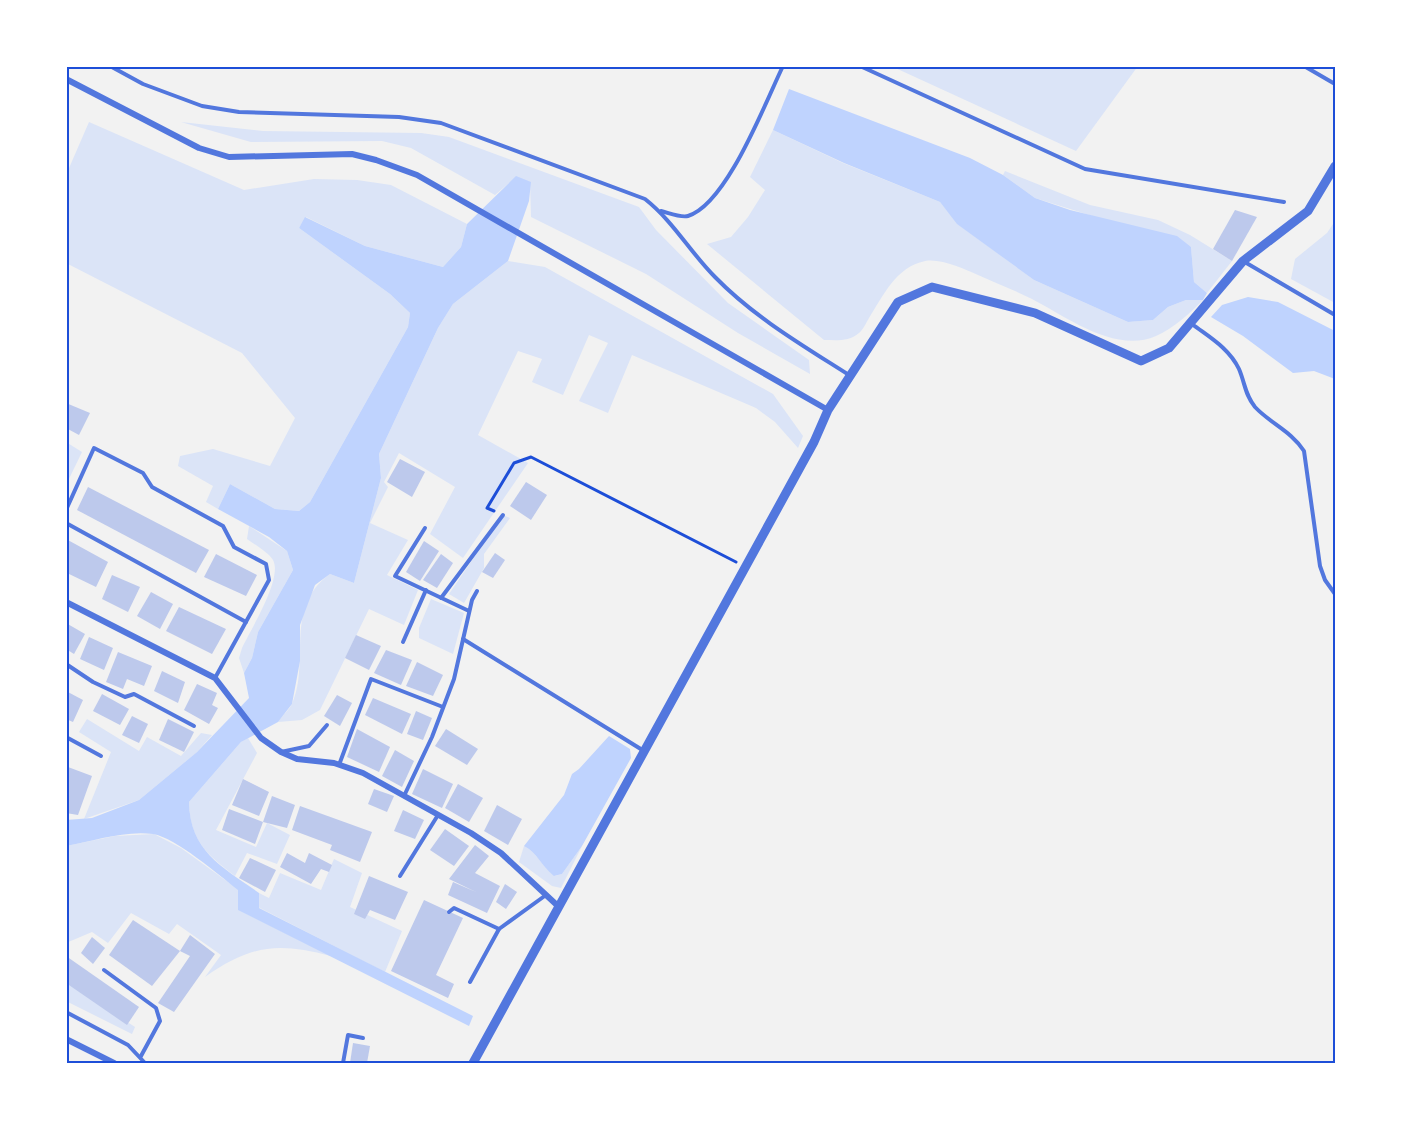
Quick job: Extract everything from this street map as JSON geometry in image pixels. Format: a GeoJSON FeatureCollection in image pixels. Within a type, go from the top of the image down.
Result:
{"type":"FeatureCollection","features":[{"type":"Feature","properties":{"kind":"street"},"geometry":{"type":"LineString","coordinates":[[66,79],[199,148],[229,157],[352,154],[417,174],[828,410]]}},
{"type":"Feature","properties":{"kind":"street"},"geometry":{"type":"LineString","coordinates":[[473,1063],[814,442],[828,410],[898,302],[932,287],[1035,313],[1141,361],[1168,348],[1243,261],[1308,211],[1335,166]]}},
{"type":"Feature","properties":{"kind":"street"},"geometry":{"type":"LineString","coordinates":[[66,602],[215,678],[261,738],[281,752],[297,759],[339,765],[363,773],[438,814],[501,853],[559,907]]}},
{"type":"Feature","properties":{"kind":"street"},"geometry":{"type":"LineString","coordinates":[[66,1039],[114,1063]]}},
{"type":"Feature","properties":{"kind":"lane"},"geometry":{"type":"LineString","coordinates":[[110,66],[143,84],[202,106],[239,112],[399,117],[441,123],[645,199],[660,211],[715,278],[767,323],[849,375]]}},
{"type":"Feature","properties":{"kind":"lane"},"geometry":{"type":"LineString","coordinates":[[660,211],[686,217],[706,207],[723,188],[783,66]]}},
{"type":"Feature","properties":{"kind":"lane"},"geometry":{"type":"LineString","coordinates":[[860,66],[1085,168],[1284,202]]}},
{"type":"Feature","properties":{"kind":"lane"},"geometry":{"type":"LineString","coordinates":[[1304,66],[1335,84]]}},
{"type":"Feature","properties":{"kind":"lane"},"geometry":{"type":"LineString","coordinates":[[1243,261],[1335,315]]}},
{"type":"Feature","properties":{"kind":"lane"},"geometry":{"type":"LineString","coordinates":[[1190,323],[1232,356],[1240,371],[1245,394],[1256,408],[1296,438],[1304,451],[1320,566],[1325,580],[1335,594]]}},
{"type":"Feature","properties":{"kind":"lane"},"geometry":{"type":"LineString","coordinates":[[66,510],[94,448],[143,472],[152,488],[223,526],[234,547],[266,564],[269,579],[215,678]]}},
{"type":"Feature","properties":{"kind":"lane"},"geometry":{"type":"LineString","coordinates":[[441,598],[502,515]]}},
{"type":"Feature","properties":{"kind":"lane"},"geometry":{"type":"LineString","coordinates":[[66,523],[246,622]]}},
{"type":"Feature","properties":{"kind":"lane"},"geometry":{"type":"LineString","coordinates":[[425,528],[395,576],[470,611]]}},
{"type":"Feature","properties":{"kind":"lane"},"geometry":{"type":"LineString","coordinates":[[403,642],[426,590]]}},
{"type":"Feature","properties":{"kind":"lane"},"geometry":{"type":"LineString","coordinates":[[404,796],[432,737],[443,707],[477,591]]}},
{"type":"Feature","properties":{"kind":"lane"},"geometry":{"type":"LineString","coordinates":[[463,639],[644,751]]}},
{"type":"Feature","properties":{"kind":"lane"},"geometry":{"type":"LineString","coordinates":[[66,664],[93,682],[125,697],[134,694],[194,726]]}},
{"type":"Feature","properties":{"kind":"lane"},"geometry":{"type":"LineString","coordinates":[[339,765],[372,679],[443,707]]}},
{"type":"Feature","properties":{"kind":"lane"},"geometry":{"type":"LineString","coordinates":[[281,752],[309,746],[327,724]]}},
{"type":"Feature","properties":{"kind":"lane"},"geometry":{"type":"LineString","coordinates":[[66,737],[101,756]]}},
{"type":"Feature","properties":{"kind":"lane"},"geometry":{"type":"LineString","coordinates":[[400,876],[438,814]]}},
{"type":"Feature","properties":{"kind":"lane"},"geometry":{"type":"LineString","coordinates":[[470,982],[499,929],[546,895]]}},
{"type":"Feature","properties":{"kind":"lane"},"geometry":{"type":"LineString","coordinates":[[449,912],[454,908],[499,929]]}},
{"type":"Feature","properties":{"kind":"lane"},"geometry":{"type":"LineString","coordinates":[[104,970],[156,1008],[160,1021],[141,1056]]}},
{"type":"Feature","properties":{"kind":"lane"},"geometry":{"type":"LineString","coordinates":[[66,1012],[128,1045],[141,1056],[145,1063]]}},
{"type":"Feature","properties":{"kind":"lane"},"geometry":{"type":"LineString","coordinates":[[343,1063],[348,1035],[363,1038]]}},
{"type":"Feature","properties":{"kind":"path"},"geometry":{"type":"LineString","coordinates":[[502,515],[487,508],[514,464],[531,457],[746,567]]}},
{"type":"Feature","properties":{"kind":"shaded area"},"geometry":{"type":"Polygon","coordinates":[[[891,66],[1138,66],[1076,151],[891,66]]]}},
{"type":"Feature","properties":{"kind":"shaded area"},"geometry":{"type":"Polygon","coordinates":[[[89,122],[244,190],[314,179],[357,180],[391,185],[467,224],[461,247],[443,267],[365,246],[306,217],[299,228],[390,294],[410,313],[408,327],[310,502],[299,511],[275,509],[230,484],[218,509],[206,502],[213,486],[178,466],[180,456],[213,449],[270,466],[295,418],[242,353],[66,263],[66,175],[89,122]]]}},
{"type":"Feature","properties":{"kind":"shaded area"},"geometry":{"type":"Polygon","coordinates":[[[181,122],[263,131],[421,133],[449,137],[639,207],[656,230],[728,303],[809,360],[810,374],[738,333],[646,274],[531,217],[530,182],[516,177],[495,195],[411,148],[382,141],[251,142],[181,122]]]}},
{"type":"Feature","properties":{"kind":"shaded area"},"geometry":{"type":"Polygon","coordinates":[[[773,130],[843,163],[940,202],[958,224],[1034,280],[1128,322],[1153,320],[1168,307],[1186,300],[1203,300],[1163,333],[1140,340],[1124,340],[1092,331],[1025,296],[959,267],[931,260],[915,264],[898,276],[885,292],[863,328],[855,336],[847,339],[824,340],[707,244],[731,237],[748,217],[765,190],[750,177],[773,130]]]}},
{"type":"Feature","properties":{"kind":"shaded area"},"geometry":{"type":"Polygon","coordinates":[[[1005,171],[1090,205],[1158,220],[1190,235],[1232,261],[1207,293],[1194,282],[1191,247],[1035,198],[1003,175],[1005,171]]]}},
{"type":"Feature","properties":{"kind":"shaded area"},"geometry":{"type":"Polygon","coordinates":[[[1335,221],[1335,303],[1291,279],[1295,259],[1327,233],[1335,221]]]}},
{"type":"Feature","properties":{"kind":"shaded area"},"geometry":{"type":"Polygon","coordinates":[[[508,261],[545,267],[773,394],[803,436],[798,448],[775,422],[756,408],[632,355],[608,413],[579,401],[608,343],[589,335],[563,395],[532,382],[542,359],[518,351],[478,435],[528,463],[463,558],[430,534],[455,487],[399,453],[384,482],[388,487],[370,523],[408,540],[387,575],[418,590],[404,625],[369,609],[320,710],[302,720],[278,722],[292,704],[297,687],[302,619],[307,603],[316,588],[330,574],[354,583],[381,478],[379,454],[438,328],[453,304],[508,261]]]}},
{"type":"Feature","properties":{"kind":"shaded area"},"geometry":{"type":"Polygon","coordinates":[[[66,442],[82,452],[67,483],[66,483],[66,442]]]}},
{"type":"Feature","properties":{"kind":"shaded area"},"geometry":{"type":"Polygon","coordinates":[[[503,515],[510,518],[484,554],[484,568],[464,603],[449,594],[503,515]]]}},
{"type":"Feature","properties":{"kind":"shaded area"},"geometry":{"type":"Polygon","coordinates":[[[249,526],[287,551],[293,570],[258,632],[252,658],[244,673],[239,658],[270,591],[275,568],[271,557],[247,539],[249,526]]]}},
{"type":"Feature","properties":{"kind":"shaded area"},"geometry":{"type":"Polygon","coordinates":[[[431,599],[464,613],[453,654],[419,638],[419,628],[431,599]]]}},
{"type":"Feature","properties":{"kind":"shaded area"},"geometry":{"type":"Polygon","coordinates":[[[87,719],[139,751],[147,737],[181,756],[201,733],[212,735],[197,752],[139,800],[84,819],[111,752],[79,732],[87,719]]]}},
{"type":"Feature","properties":{"kind":"shaded area"},"geometry":{"type":"Polygon","coordinates":[[[248,738],[257,753],[216,830],[256,847],[267,823],[290,835],[277,864],[247,853],[235,876],[201,845],[193,826],[189,802],[241,742],[248,738]]]}},
{"type":"Feature","properties":{"kind":"shaded area"},"geometry":{"type":"Polygon","coordinates":[[[154,834],[181,848],[239,890],[243,912],[331,956],[295,949],[265,949],[236,958],[205,977],[221,955],[177,924],[169,934],[131,913],[108,943],[92,932],[66,943],[66,846],[115,836],[154,834]]]}},
{"type":"Feature","properties":{"kind":"shaded area"},"geometry":{"type":"Polygon","coordinates":[[[524,846],[555,876],[562,874],[582,846],[561,888],[552,886],[519,862],[524,846]]]}},
{"type":"Feature","properties":{"kind":"shaded area"},"geometry":{"type":"Polygon","coordinates":[[[334,859],[362,873],[350,907],[402,931],[385,972],[258,907],[259,893],[269,898],[280,873],[321,890],[334,859]]]}},
{"type":"Feature","properties":{"kind":"shaded area"},"geometry":{"type":"Polygon","coordinates":[[[66,982],[135,1027],[132,1034],[66,1001],[66,982]]]}},
{"type":"Feature","properties":{"kind":"water"},"geometry":{"type":"Polygon","coordinates":[[[789,89],[970,158],[1003,175],[1035,198],[1070,210],[1177,236],[1191,247],[1194,282],[1207,293],[1203,300],[1186,300],[1168,307],[1153,320],[1128,322],[1034,280],[957,224],[940,202],[844,163],[773,130],[789,89]]]}},
{"type":"Feature","properties":{"kind":"water"},"geometry":{"type":"Polygon","coordinates":[[[516,176],[531,182],[529,201],[508,261],[453,304],[438,328],[379,454],[381,478],[354,583],[330,574],[315,585],[300,625],[300,661],[292,704],[278,722],[241,742],[189,802],[195,834],[202,846],[221,866],[259,893],[259,908],[473,1016],[469,1026],[238,910],[238,890],[173,842],[153,834],[132,833],[66,846],[66,820],[92,818],[139,800],[197,752],[249,698],[244,673],[252,658],[258,632],[293,570],[287,551],[269,537],[218,509],[230,484],[275,509],[299,511],[310,502],[408,327],[410,313],[390,294],[299,228],[305,217],[365,246],[443,267],[461,247],[467,224],[516,176]]]}},
{"type":"Feature","properties":{"kind":"water"},"geometry":{"type":"Polygon","coordinates":[[[1248,297],[1278,302],[1335,331],[1335,379],[1314,371],[1293,373],[1243,336],[1211,317],[1222,305],[1248,297]]]}},
{"type":"Feature","properties":{"kind":"water"},"geometry":{"type":"Polygon","coordinates":[[[609,736],[630,749],[631,758],[582,846],[562,874],[554,876],[524,846],[564,795],[572,774],[609,736]]]}},
{"type":"Feature","properties":{"kind":"building"},"geometry":{"type":"Polygon","coordinates":[[[1235,210],[1257,217],[1232,261],[1213,249],[1235,210]]]}},
{"type":"Feature","properties":{"kind":"building"},"geometry":{"type":"Polygon","coordinates":[[[66,403],[90,413],[79,435],[66,428],[66,403]]]}},
{"type":"Feature","properties":{"kind":"building"},"geometry":{"type":"Polygon","coordinates":[[[400,459],[425,472],[412,497],[387,482],[400,459]]]}},
{"type":"Feature","properties":{"kind":"building"},"geometry":{"type":"Polygon","coordinates":[[[526,482],[547,495],[531,520],[510,506],[526,482]]]}},
{"type":"Feature","properties":{"kind":"building"},"geometry":{"type":"Polygon","coordinates":[[[88,487],[209,550],[196,573],[77,510],[88,487]]]}},
{"type":"Feature","properties":{"kind":"building"},"geometry":{"type":"Polygon","coordinates":[[[66,539],[108,562],[96,587],[67,573],[69,564],[66,562],[66,539]]]}},
{"type":"Feature","properties":{"kind":"building"},"geometry":{"type":"Polygon","coordinates":[[[424,541],[439,551],[420,581],[406,572],[424,541]]]}},
{"type":"Feature","properties":{"kind":"building"},"geometry":{"type":"Polygon","coordinates":[[[495,553],[505,560],[493,578],[482,572],[495,553]]]}},
{"type":"Feature","properties":{"kind":"building"},"geometry":{"type":"Polygon","coordinates":[[[216,554],[257,575],[246,596],[204,577],[216,554]]]}},
{"type":"Feature","properties":{"kind":"building"},"geometry":{"type":"Polygon","coordinates":[[[441,554],[453,563],[437,588],[423,580],[441,554]]]}},
{"type":"Feature","properties":{"kind":"building"},"geometry":{"type":"Polygon","coordinates":[[[112,575],[140,587],[128,612],[102,599],[112,575]]]}},
{"type":"Feature","properties":{"kind":"building"},"geometry":{"type":"Polygon","coordinates":[[[151,592],[173,604],[160,629],[137,616],[151,592]]]}},
{"type":"Feature","properties":{"kind":"building"},"geometry":{"type":"Polygon","coordinates":[[[179,607],[226,629],[212,654],[166,631],[179,607]]]}},
{"type":"Feature","properties":{"kind":"building"},"geometry":{"type":"Polygon","coordinates":[[[66,623],[85,634],[74,654],[66,649],[66,623]]]}},
{"type":"Feature","properties":{"kind":"building"},"geometry":{"type":"Polygon","coordinates":[[[356,635],[381,646],[369,670],[345,658],[356,635]]]}},
{"type":"Feature","properties":{"kind":"building"},"geometry":{"type":"Polygon","coordinates":[[[89,637],[113,648],[104,670],[80,659],[89,637]]]}},
{"type":"Feature","properties":{"kind":"building"},"geometry":{"type":"Polygon","coordinates":[[[386,650],[412,660],[401,685],[374,673],[386,650]]]}},
{"type":"Feature","properties":{"kind":"building"},"geometry":{"type":"Polygon","coordinates":[[[118,652],[152,666],[144,686],[127,679],[123,689],[106,682],[118,652]]]}},
{"type":"Feature","properties":{"kind":"building"},"geometry":{"type":"Polygon","coordinates":[[[417,662],[443,675],[433,696],[406,686],[417,662]]]}},
{"type":"Feature","properties":{"kind":"building"},"geometry":{"type":"Polygon","coordinates":[[[162,671],[185,682],[178,703],[154,691],[162,671]]]}},
{"type":"Feature","properties":{"kind":"building"},"geometry":{"type":"Polygon","coordinates":[[[197,684],[217,693],[212,705],[218,708],[209,724],[184,710],[197,684]]]}},
{"type":"Feature","properties":{"kind":"building"},"geometry":{"type":"Polygon","coordinates":[[[66,691],[83,700],[73,722],[66,719],[66,691]]]}},
{"type":"Feature","properties":{"kind":"building"},"geometry":{"type":"Polygon","coordinates":[[[102,694],[129,709],[120,725],[93,711],[102,694]]]}},
{"type":"Feature","properties":{"kind":"building"},"geometry":{"type":"Polygon","coordinates":[[[337,695],[352,703],[340,726],[324,716],[337,695]]]}},
{"type":"Feature","properties":{"kind":"building"},"geometry":{"type":"Polygon","coordinates":[[[373,698],[411,714],[402,734],[365,715],[373,698]]]}},
{"type":"Feature","properties":{"kind":"building"},"geometry":{"type":"Polygon","coordinates":[[[416,711],[432,718],[423,740],[407,734],[416,711]]]}},
{"type":"Feature","properties":{"kind":"building"},"geometry":{"type":"Polygon","coordinates":[[[132,716],[148,724],[139,743],[122,735],[132,716]]]}},
{"type":"Feature","properties":{"kind":"building"},"geometry":{"type":"Polygon","coordinates":[[[168,719],[194,732],[184,752],[159,740],[168,719]]]}},
{"type":"Feature","properties":{"kind":"building"},"geometry":{"type":"Polygon","coordinates":[[[357,729],[390,747],[379,772],[347,757],[357,729]]]}},
{"type":"Feature","properties":{"kind":"building"},"geometry":{"type":"Polygon","coordinates":[[[446,729],[478,749],[467,765],[435,746],[446,729]]]}},
{"type":"Feature","properties":{"kind":"building"},"geometry":{"type":"Polygon","coordinates":[[[395,750],[414,761],[402,787],[382,776],[395,750]]]}},
{"type":"Feature","properties":{"kind":"building"},"geometry":{"type":"Polygon","coordinates":[[[68,767],[92,776],[78,815],[66,813],[68,767]]]}},
{"type":"Feature","properties":{"kind":"building"},"geometry":{"type":"Polygon","coordinates":[[[423,769],[453,784],[442,808],[412,794],[423,769]]]}},
{"type":"Feature","properties":{"kind":"building"},"geometry":{"type":"Polygon","coordinates":[[[243,779],[269,792],[259,816],[232,805],[243,779]]]}},
{"type":"Feature","properties":{"kind":"building"},"geometry":{"type":"Polygon","coordinates":[[[458,784],[483,798],[469,822],[445,808],[458,784]]]}},
{"type":"Feature","properties":{"kind":"building"},"geometry":{"type":"Polygon","coordinates":[[[374,789],[394,796],[387,812],[368,804],[374,789]]]}},
{"type":"Feature","properties":{"kind":"building"},"geometry":{"type":"Polygon","coordinates":[[[272,796],[295,805],[287,828],[263,822],[272,796]]]}},
{"type":"Feature","properties":{"kind":"building"},"geometry":{"type":"Polygon","coordinates":[[[497,805],[522,819],[508,845],[484,831],[497,805]]]}},
{"type":"Feature","properties":{"kind":"building"},"geometry":{"type":"Polygon","coordinates":[[[300,806],[372,832],[360,862],[330,850],[332,845],[292,830],[300,806]]]}},
{"type":"Feature","properties":{"kind":"building"},"geometry":{"type":"Polygon","coordinates":[[[229,809],[263,822],[255,844],[222,830],[229,809]]]}},
{"type":"Feature","properties":{"kind":"building"},"geometry":{"type":"Polygon","coordinates":[[[403,810],[424,820],[415,839],[394,831],[403,810]]]}},
{"type":"Feature","properties":{"kind":"building"},"geometry":{"type":"Polygon","coordinates":[[[445,829],[469,846],[454,866],[430,850],[445,829]]]}},
{"type":"Feature","properties":{"kind":"building"},"geometry":{"type":"Polygon","coordinates":[[[475,845],[489,856],[475,873],[500,886],[487,913],[448,895],[453,882],[476,892],[449,879],[475,845]]]}},
{"type":"Feature","properties":{"kind":"building"},"geometry":{"type":"Polygon","coordinates":[[[287,853],[305,863],[309,853],[332,865],[329,872],[321,869],[311,884],[280,867],[287,853]]]}},
{"type":"Feature","properties":{"kind":"building"},"geometry":{"type":"Polygon","coordinates":[[[250,858],[276,870],[265,892],[239,878],[250,858]]]}},
{"type":"Feature","properties":{"kind":"building"},"geometry":{"type":"Polygon","coordinates":[[[369,876],[408,892],[395,920],[370,910],[365,919],[354,914],[369,876]]]}},
{"type":"Feature","properties":{"kind":"building"},"geometry":{"type":"Polygon","coordinates":[[[505,884],[517,892],[506,909],[496,902],[505,884]]]}},
{"type":"Feature","properties":{"kind":"building"},"geometry":{"type":"Polygon","coordinates":[[[424,900],[463,918],[436,975],[454,984],[448,998],[391,971],[424,900]]]}},
{"type":"Feature","properties":{"kind":"building"},"geometry":{"type":"Polygon","coordinates":[[[133,920],[180,951],[152,986],[109,955],[133,920]]]}},
{"type":"Feature","properties":{"kind":"building"},"geometry":{"type":"Polygon","coordinates":[[[190,935],[215,954],[174,1012],[158,1003],[190,956],[180,951],[190,935]]]}},
{"type":"Feature","properties":{"kind":"building"},"geometry":{"type":"Polygon","coordinates":[[[92,937],[105,948],[93,964],[81,953],[92,937]]]}},
{"type":"Feature","properties":{"kind":"building"},"geometry":{"type":"Polygon","coordinates":[[[66,956],[139,1007],[127,1025],[66,983],[66,956]]]}},
{"type":"Feature","properties":{"kind":"building"},"geometry":{"type":"Polygon","coordinates":[[[353,1043],[370,1046],[367,1063],[350,1063],[353,1043]]]}}]}
